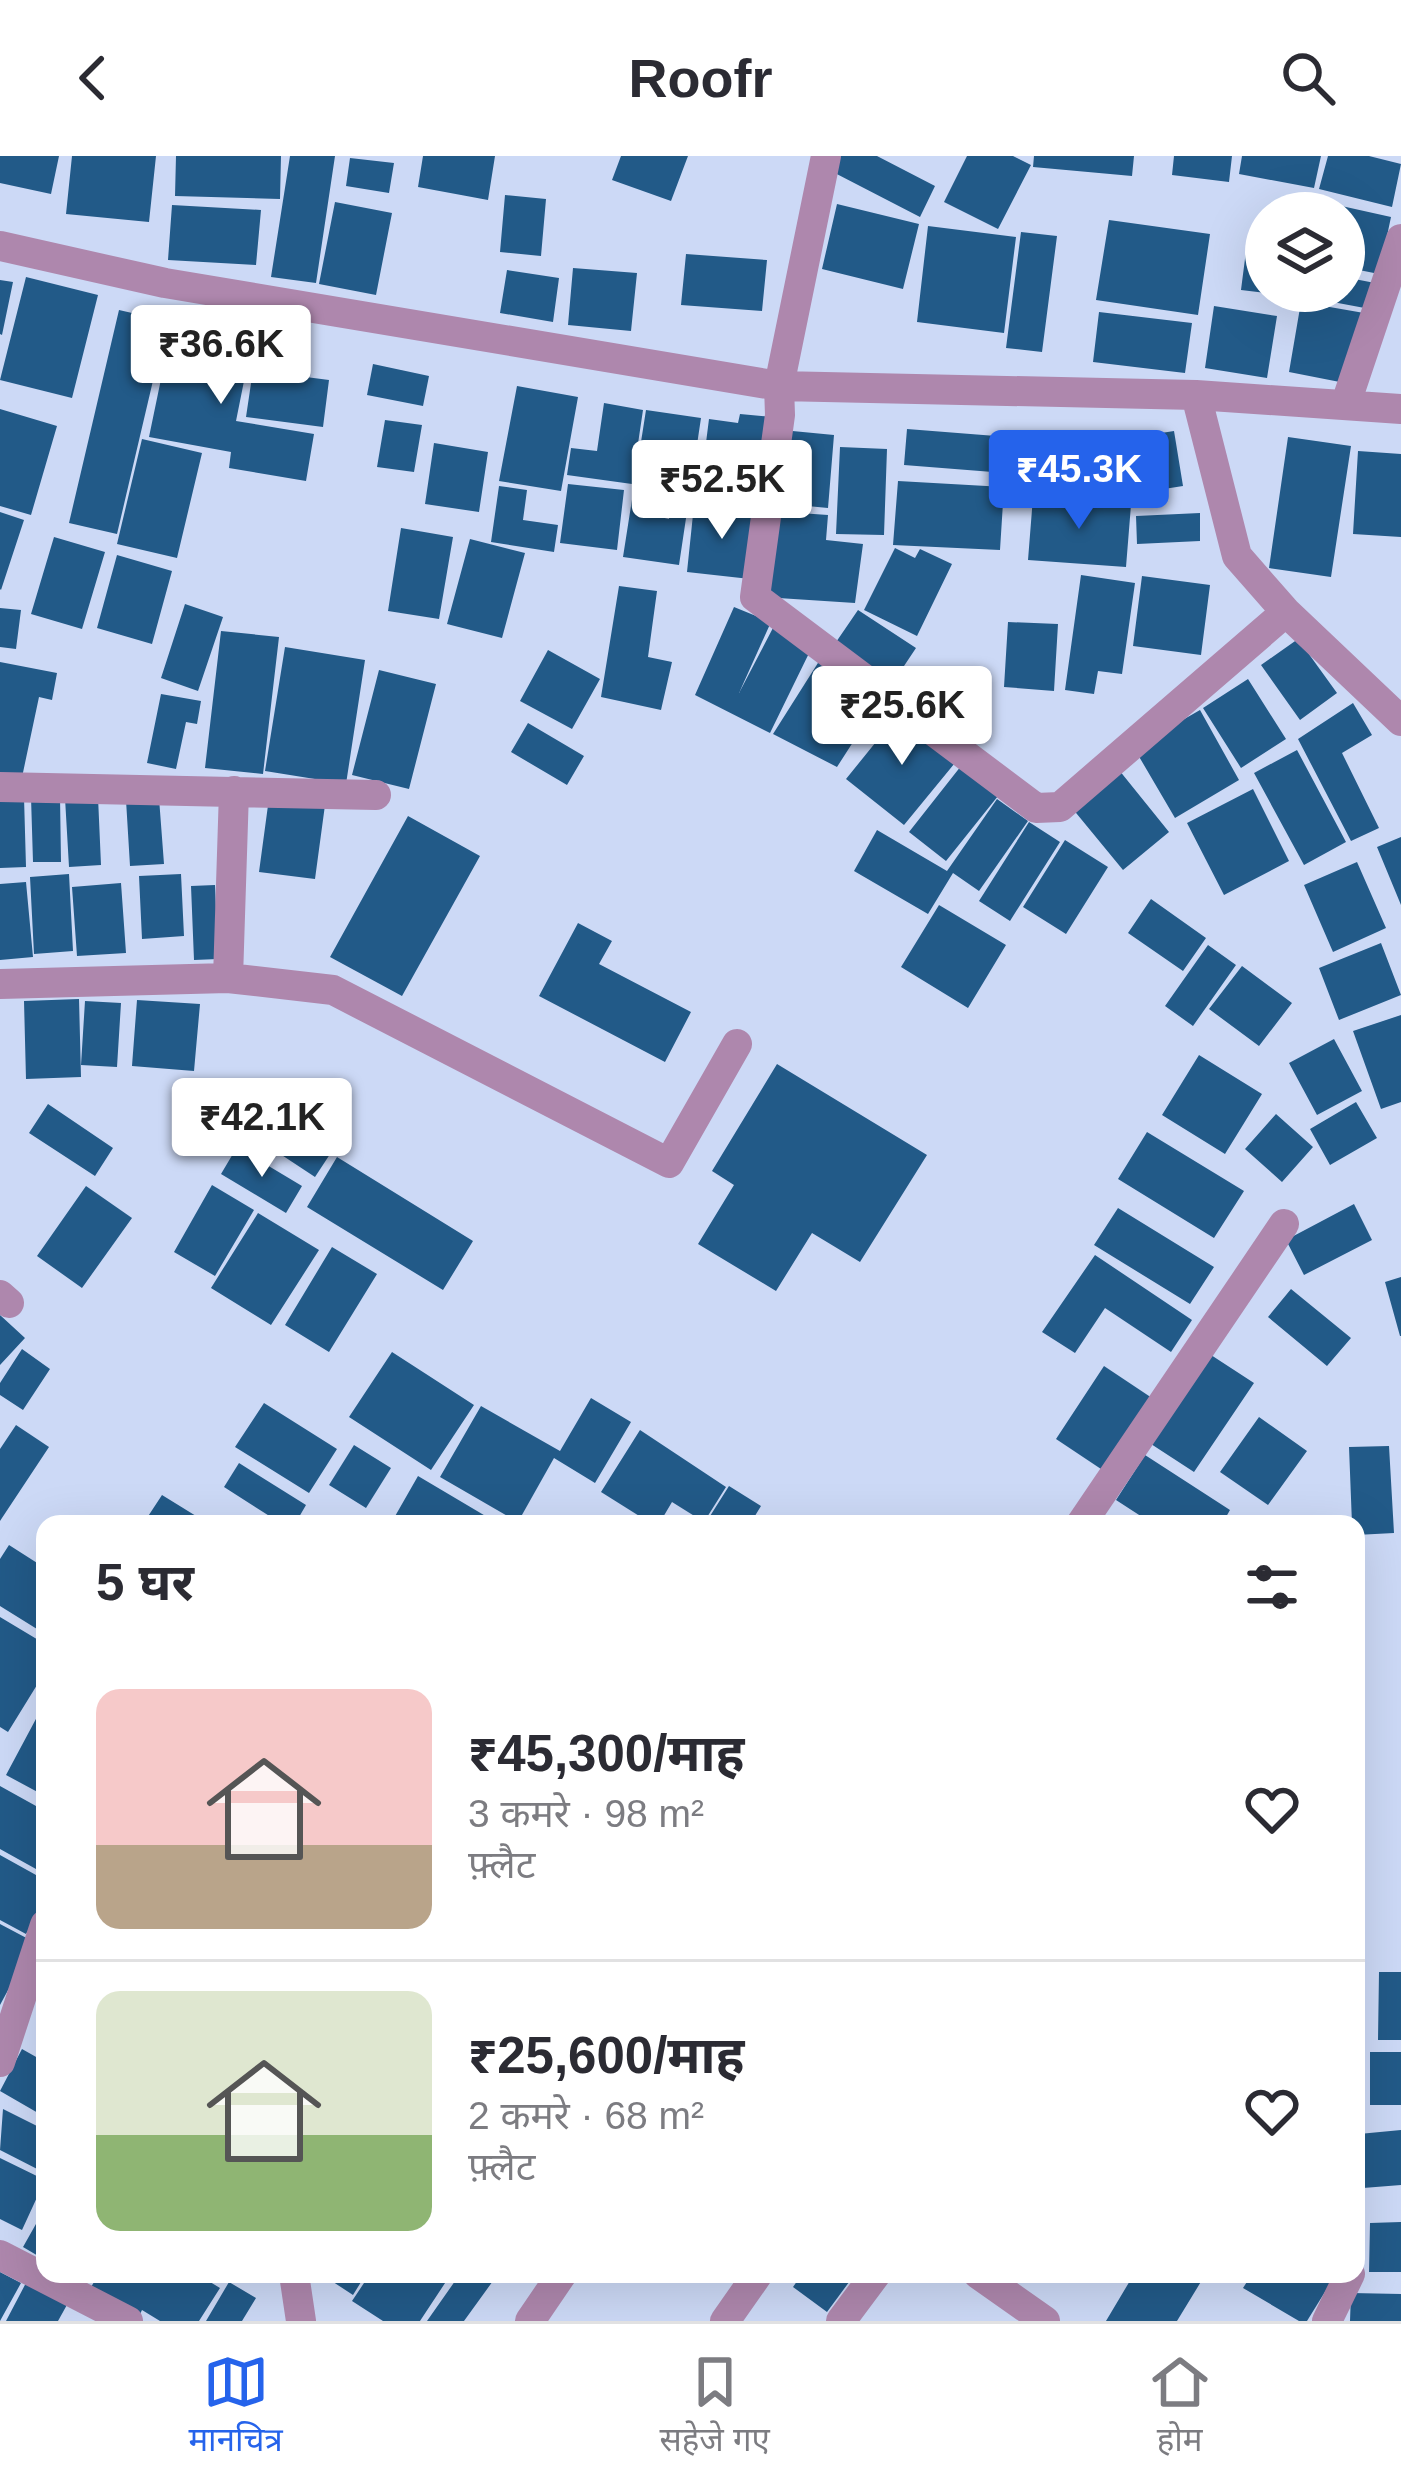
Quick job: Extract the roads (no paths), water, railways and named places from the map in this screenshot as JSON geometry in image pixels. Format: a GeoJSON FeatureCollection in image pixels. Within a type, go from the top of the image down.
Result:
{"type":"FeatureCollection","features":[{"type":"Feature","properties":{"kind":"street"},"geometry":{"type":"LineString","coordinates":[[826,156],[779,386],[780,416],[755,597],[1036,808],[1060,807],[1286,612]]}},
{"type":"Feature","properties":{"kind":"street"},"geometry":{"type":"LineString","coordinates":[[1346,403],[1401,239]]}},
{"type":"Feature","properties":{"kind":"street"},"geometry":{"type":"LineString","coordinates":[[0,246],[165,283],[779,386],[1196,394],[1401,409]]}},
{"type":"Feature","properties":{"kind":"street"},"geometry":{"type":"LineString","coordinates":[[1196,394],[1238,556],[1286,612],[1401,721]]}},
{"type":"Feature","properties":{"kind":"street"},"geometry":{"type":"LineString","coordinates":[[0,787],[376,795]]}},
{"type":"Feature","properties":{"kind":"street"},"geometry":{"type":"LineString","coordinates":[[228,978],[234,791]]}},
{"type":"Feature","properties":{"kind":"street"},"geometry":{"type":"LineString","coordinates":[[0,984],[228,978],[333,990],[669,1163],[737,1044]]}},
{"type":"Feature","properties":{"kind":"street"},"geometry":{"type":"LineString","coordinates":[[1087,1515],[1284,1224]]}},
{"type":"Feature","properties":{"kind":"street"},"geometry":{"type":"LineString","coordinates":[[0,2062],[36,1952]]}},
{"type":"Feature","properties":{"kind":"street"},"geometry":{"type":"LineString","coordinates":[[0,2255],[36,2274]]}},
{"type":"Feature","properties":{"kind":"street"},"geometry":{"type":"LineString","coordinates":[[54,2283],[128,2321]]}},
{"type":"Feature","properties":{"kind":"street"},"geometry":{"type":"LineString","coordinates":[[295,2283],[301,2321]]}},
{"type":"Feature","properties":{"kind":"street"},"geometry":{"type":"LineString","coordinates":[[530,2321],[556,2283]]}},
{"type":"Feature","properties":{"kind":"street"},"geometry":{"type":"LineString","coordinates":[[725,2321],[752,2283]]}},
{"type":"Feature","properties":{"kind":"street"},"geometry":{"type":"LineString","coordinates":[[841,2321],[869,2283]]}},
{"type":"Feature","properties":{"kind":"street"},"geometry":{"type":"LineString","coordinates":[[991,2283],[1045,2321]]}},
{"type":"Feature","properties":{"kind":"street"},"geometry":{"type":"LineString","coordinates":[[1327,2321],[1346,2283]]}}]}
